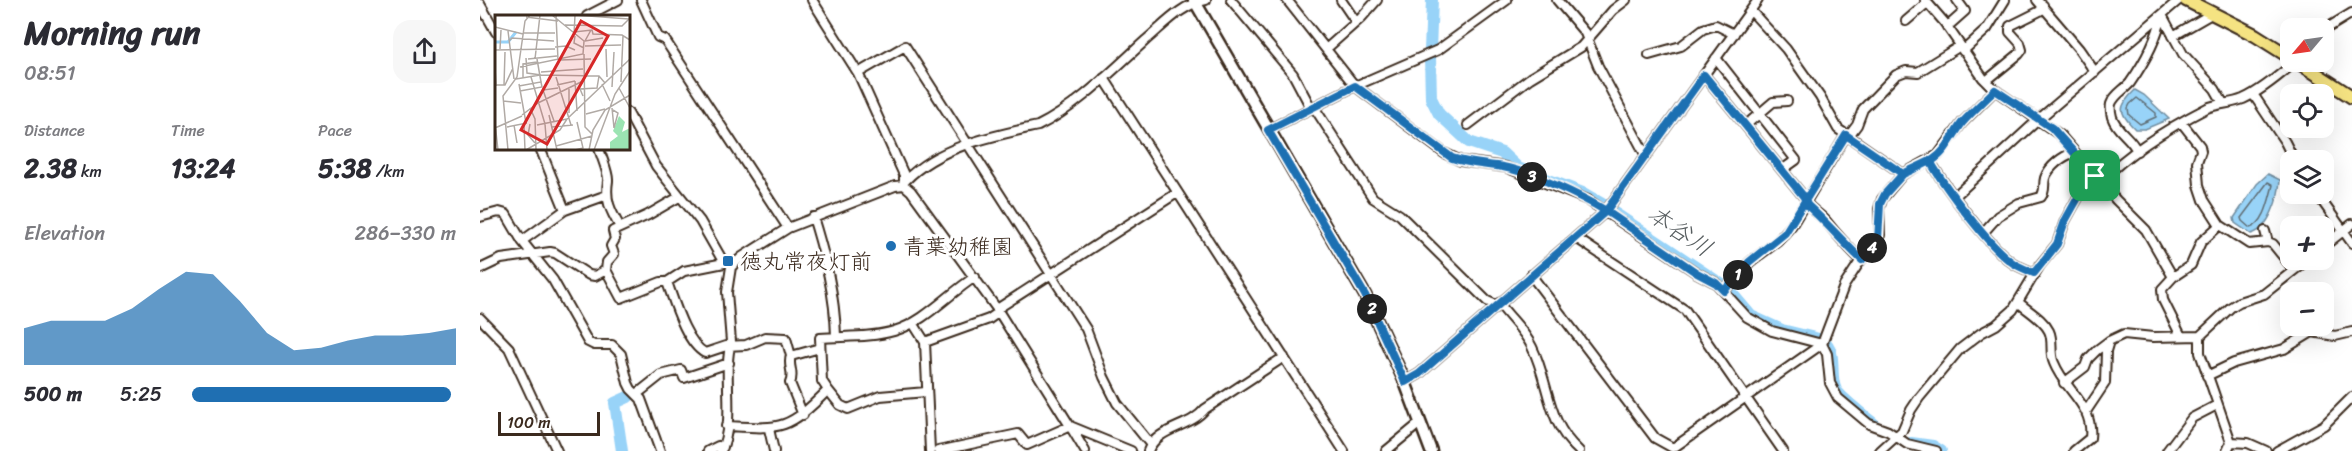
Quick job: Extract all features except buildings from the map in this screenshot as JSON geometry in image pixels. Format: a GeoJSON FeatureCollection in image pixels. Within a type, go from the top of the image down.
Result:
{"type":"FeatureCollection","features":[{"type":"Feature","properties":{"kind":"main road"},"geometry":{"type":"LineString","coordinates":[[2186,0],[2255,35],[2280,51]]}},
{"type":"Feature","properties":{"kind":"main road"},"geometry":{"type":"LineString","coordinates":[[1198,1],[1268,130],[1365,295],[1405,382],[1431,451]]}},
{"type":"Feature","properties":{"kind":"main road"},"geometry":{"type":"LineString","coordinates":[[2312,72],[2352,97]]}},
{"type":"Feature","properties":{"kind":"street"},"geometry":{"type":"LineString","coordinates":[[589,15],[618,0]]}},
{"type":"Feature","properties":{"kind":"street"},"geometry":{"type":"LineString","coordinates":[[641,0],[658,37],[665,40],[788,228]]}},
{"type":"Feature","properties":{"kind":"street"},"geometry":{"type":"LineString","coordinates":[[812,0],[858,74],[905,182],[998,310],[1085,451]]}},
{"type":"Feature","properties":{"kind":"street"},"geometry":{"type":"LineString","coordinates":[[1231,0],[1293,74],[1312,107],[1373,198],[1400,215],[1487,301],[1497,304],[1517,322],[1531,344],[1546,382],[1556,422],[1579,451]]}},
{"type":"Feature","properties":{"kind":"street"},"geometry":{"type":"LineString","coordinates":[[1287,0],[1355,86],[1452,158],[1505,167],[1574,194],[1606,211],[1697,273],[1716,283],[1742,313],[1756,323],[1772,330],[1822,344],[1827,354],[1830,382],[1838,398],[1869,424],[1913,446],[1931,448],[1936,451]]}},
{"type":"Feature","properties":{"kind":"street"},"geometry":{"type":"LineString","coordinates":[[1341,0],[1356,22]]}},
{"type":"Feature","properties":{"kind":"street"},"geometry":{"type":"LineString","coordinates":[[1326,49],[1377,0]]}},
{"type":"Feature","properties":{"kind":"street"},"geometry":{"type":"LineString","coordinates":[[1268,130],[1355,86],[1438,50],[1507,0]]}},
{"type":"Feature","properties":{"kind":"street"},"geometry":{"type":"LineString","coordinates":[[1557,0],[1580,25],[1588,38],[1598,66],[1646,156]]}},
{"type":"Feature","properties":{"kind":"street"},"geometry":{"type":"LineString","coordinates":[[1468,125],[1530,78],[1581,47],[1613,10],[1626,0]]}},
{"type":"Feature","properties":{"kind":"street"},"geometry":{"type":"LineString","coordinates":[[1405,382],[1419,374],[1606,211],[1758,0]]}},
{"type":"Feature","properties":{"kind":"street"},"geometry":{"type":"LineString","coordinates":[[1947,27],[1965,11],[1957,0]]}},
{"type":"Feature","properties":{"kind":"street"},"geometry":{"type":"LineString","coordinates":[[1724,291],[1749,262],[1785,233],[1847,136],[1857,125],[1863,109],[1896,75],[1906,71],[1918,72],[1961,48],[1987,29],[2005,0]]}},
{"type":"Feature","properties":{"kind":"street"},"geometry":{"type":"LineString","coordinates":[[1954,196],[2039,119],[2179,0]]}},
{"type":"Feature","properties":{"kind":"street"},"geometry":{"type":"LineString","coordinates":[[679,197],[648,215],[612,231],[615,239],[611,246],[614,254],[607,262],[606,270],[621,298],[661,282],[667,282],[684,271],[727,266],[788,228],[905,182],[935,159],[968,144],[1038,126],[1104,78],[1162,27],[1198,1]]}},
{"type":"Feature","properties":{"kind":"street"},"geometry":{"type":"LineString","coordinates":[[1906,21],[1926,1],[1986,81],[1995,90],[2060,135],[2116,200],[2146,230],[2173,277]]}},
{"type":"Feature","properties":{"kind":"street"},"geometry":{"type":"LineString","coordinates":[[1986,81],[2022,50],[2020,43],[2010,32],[2010,26],[2040,10],[2040,3]]}},
{"type":"Feature","properties":{"kind":"street"},"geometry":{"type":"LineString","coordinates":[[2040,3],[2095,72]]}},
{"type":"Feature","properties":{"kind":"street"},"geometry":{"type":"LineString","coordinates":[[480,4],[495,30]]}},
{"type":"Feature","properties":{"kind":"street"},"geometry":{"type":"LineString","coordinates":[[1751,10],[1786,49],[1820,97],[1839,129],[1903,174]]}},
{"type":"Feature","properties":{"kind":"street"},"geometry":{"type":"LineString","coordinates":[[2173,36],[2212,13]]}},
{"type":"Feature","properties":{"kind":"street"},"geometry":{"type":"LineString","coordinates":[[2334,24],[2352,13]]}},
{"type":"Feature","properties":{"kind":"street"},"geometry":{"type":"LineString","coordinates":[[2162,15],[2186,58],[2215,89],[2223,103]]}},
{"type":"Feature","properties":{"kind":"street"},"geometry":{"type":"LineString","coordinates":[[2137,151],[2131,141],[2116,127],[2110,110],[2111,103],[2127,86],[2141,65],[2155,38],[2162,15]]}},
{"type":"Feature","properties":{"kind":"street"},"geometry":{"type":"LineString","coordinates":[[1649,55],[1681,46],[1703,29],[1716,25],[1734,34]]}},
{"type":"Feature","properties":{"kind":"street"},"geometry":{"type":"LineString","coordinates":[[858,74],[905,46],[1086,328],[1104,377],[1117,403],[1150,448],[1167,431],[1194,420],[1205,409],[1284,357]]}},
{"type":"Feature","properties":{"kind":"street"},"geometry":{"type":"LineString","coordinates":[[1716,58],[1796,159],[1782,170]]}},
{"type":"Feature","properties":{"kind":"street"},"geometry":{"type":"LineString","coordinates":[[1880,451],[1897,437],[1919,398],[1960,349],[2002,320],[2018,302],[2034,273],[2057,244],[2065,221],[2080,194],[2137,151],[2182,123],[2206,109],[2223,103],[2235,102],[2253,94],[2283,72]]}},
{"type":"Feature","properties":{"kind":"street"},"geometry":{"type":"LineString","coordinates":[[1704,75],[1782,170],[1807,205],[1862,260]]}},
{"type":"Feature","properties":{"kind":"street"},"geometry":{"type":"LineString","coordinates":[[1104,78],[1344,451]]}},
{"type":"Feature","properties":{"kind":"street"},"geometry":{"type":"LineString","coordinates":[[1531,275],[1655,438],[1673,448],[1822,344],[1844,286],[1878,240],[1880,204],[1891,187],[1903,174],[1938,155],[1962,123],[1995,90]]}},
{"type":"Feature","properties":{"kind":"street"},"geometry":{"type":"LineString","coordinates":[[2253,94],[2289,150]]}},
{"type":"Feature","properties":{"kind":"street"},"geometry":{"type":"LineString","coordinates":[[1746,125],[1773,102],[1787,100]]}},
{"type":"Feature","properties":{"kind":"street"},"geometry":{"type":"LineString","coordinates":[[630,117],[648,153],[679,197],[700,221],[727,266],[730,346],[726,426],[722,449],[718,446],[708,451]]}},
{"type":"Feature","properties":{"kind":"street"},"geometry":{"type":"LineString","coordinates":[[2182,123],[2199,146],[2197,162],[2199,185],[2204,200],[2220,225],[2249,244],[2268,242],[2280,251]]}},
{"type":"Feature","properties":{"kind":"street"},"geometry":{"type":"LineString","coordinates":[[541,150],[565,210]]}},
{"type":"Feature","properties":{"kind":"street"},"geometry":{"type":"LineString","coordinates":[[600,150],[608,180],[605,187],[606,195],[612,214],[620,227]]}},
{"type":"Feature","properties":{"kind":"street"},"geometry":{"type":"LineString","coordinates":[[1983,233],[1998,216],[2019,204],[2041,197],[2045,190],[2045,177],[2049,170],[2063,158],[2075,152]]}},
{"type":"Feature","properties":{"kind":"street"},"geometry":{"type":"LineString","coordinates":[[1930,161],[1983,233],[2012,262],[2034,273]]}},
{"type":"Feature","properties":{"kind":"street"},"geometry":{"type":"LineString","coordinates":[[925,342],[989,319],[998,310],[1051,273],[1177,193]]}},
{"type":"Feature","properties":{"kind":"street"},"geometry":{"type":"LineString","coordinates":[[522,241],[565,210],[606,195]]}},
{"type":"Feature","properties":{"kind":"street"},"geometry":{"type":"LineString","coordinates":[[2324,204],[2352,243]]}},
{"type":"Feature","properties":{"kind":"street"},"geometry":{"type":"LineString","coordinates":[[480,217],[503,212],[509,217],[522,241],[552,280],[588,342],[594,345],[612,345],[621,354],[628,383],[631,389],[638,394],[660,451]]}},
{"type":"Feature","properties":{"kind":"street"},"geometry":{"type":"LineString","coordinates":[[813,217],[835,305],[836,336]]}},
{"type":"Feature","properties":{"kind":"street"},"geometry":{"type":"LineString","coordinates":[[2334,238],[2352,224]]}},
{"type":"Feature","properties":{"kind":"street"},"geometry":{"type":"LineString","coordinates":[[2181,336],[2161,294],[2162,289],[2173,277],[2191,265],[2201,242],[2220,225]]}},
{"type":"Feature","properties":{"kind":"street"},"geometry":{"type":"LineString","coordinates":[[2265,231],[2268,242]]}},
{"type":"Feature","properties":{"kind":"street"},"geometry":{"type":"LineString","coordinates":[[1576,238],[1685,310],[1784,451]]}},
{"type":"Feature","properties":{"kind":"street"},"geometry":{"type":"LineString","coordinates":[[480,269],[501,259],[555,253],[577,269],[592,276],[606,270]]}},
{"type":"Feature","properties":{"kind":"street"},"geometry":{"type":"LineString","coordinates":[[2064,382],[2085,367],[2091,355],[2109,341],[2130,334],[2153,337],[2200,336],[2231,307],[2264,294],[2294,270]]}},
{"type":"Feature","properties":{"kind":"street"},"geometry":{"type":"LineString","coordinates":[[926,392],[880,396],[848,409],[840,405],[822,381],[820,338],[873,335],[894,331],[913,322],[975,278]]}},
{"type":"Feature","properties":{"kind":"street"},"geometry":{"type":"LineString","coordinates":[[667,282],[682,322],[699,350],[710,353],[765,338],[786,338],[793,377],[790,383],[803,415]]}},
{"type":"Feature","properties":{"kind":"street"},"geometry":{"type":"LineString","coordinates":[[2018,302],[2044,324],[2050,333],[2052,361],[2064,382],[2087,410],[2090,419],[2090,438],[2074,451]]}},
{"type":"Feature","properties":{"kind":"street"},"geometry":{"type":"LineString","coordinates":[[480,318],[508,348],[557,451]]}},
{"type":"Feature","properties":{"kind":"street"},"geometry":{"type":"LineString","coordinates":[[913,322],[925,342],[930,451]]}},
{"type":"Feature","properties":{"kind":"street"},"geometry":{"type":"LineString","coordinates":[[2208,376],[2234,363],[2284,350],[2312,332],[2335,336],[2352,332]]}},
{"type":"Feature","properties":{"kind":"street"},"geometry":{"type":"LineString","coordinates":[[2200,336],[2200,353],[2231,442],[2228,451]]}},
{"type":"Feature","properties":{"kind":"street"},"geometry":{"type":"LineString","coordinates":[[2087,410],[2105,383],[2106,351],[2109,341]]}},
{"type":"Feature","properties":{"kind":"street"},"geometry":{"type":"LineString","coordinates":[[791,356],[820,348]]}},
{"type":"Feature","properties":{"kind":"street"},"geometry":{"type":"LineString","coordinates":[[638,394],[661,375],[681,370],[684,378],[729,363]]}},
{"type":"Feature","properties":{"kind":"street"},"geometry":{"type":"LineString","coordinates":[[726,426],[769,429],[797,420],[828,390]]}},
{"type":"Feature","properties":{"kind":"street"},"geometry":{"type":"LineString","coordinates":[[2277,451],[2324,425],[2352,397]]}},
{"type":"Feature","properties":{"kind":"street"},"geometry":{"type":"LineString","coordinates":[[2167,451],[2192,418],[2217,405]]}},
{"type":"Feature","properties":{"kind":"street"},"geometry":{"type":"LineString","coordinates":[[1386,451],[1420,423]]}},
{"type":"Feature","properties":{"kind":"street"},"geometry":{"type":"LineString","coordinates":[[938,451],[1018,434],[1027,445],[1070,426],[1131,451]]}},
{"type":"Feature","properties":{"kind":"street"},"geometry":{"type":"LineString","coordinates":[[769,429],[774,451]]}},
{"type":"Feature","properties":{"kind":"street"},"geometry":{"type":"LineString","coordinates":[[976,442],[980,451]]}},
{"type":"Feature","properties":{"kind":"street"},"geometry":{"type":"LineString","coordinates":[[2231,442],[2248,443],[2266,451]]}},
{"type":"Feature","properties":{"kind":"water"},"geometry":{"type":"Polygon","coordinates":[[[2135,90],[2144,95],[2169,119],[2145,129],[2135,129],[2125,118],[2122,110],[2125,101],[2135,90]]]}},
{"type":"Feature","properties":{"kind":"water"},"geometry":{"type":"Polygon","coordinates":[[[2268,174],[2280,180],[2278,195],[2268,220],[2251,234],[2235,223],[2234,218],[2257,184],[2268,174]]]}},
{"type":"Feature","properties":{"kind":"waterway","name":"本谷川"},"geometry":{"type":"LineString","coordinates":[[1430,50],[1432,0]]}},
{"type":"Feature","properties":{"kind":"waterway","name":"本谷川"},"geometry":{"type":"LineString","coordinates":[[1430,57],[1431,98],[1439,114],[1469,142],[1502,153],[1518,168],[1583,193],[1604,205]]}},
{"type":"Feature","properties":{"kind":"waterway","name":"本谷川"},"geometry":{"type":"LineString","coordinates":[[1613,212],[1724,286]]}},
{"type":"Feature","properties":{"kind":"waterway","name":"本谷川"},"geometry":{"type":"LineString","coordinates":[[1729,290],[1751,316],[1782,330],[1819,339]]}},
{"type":"Feature","properties":{"kind":"waterway","name":"本谷川"},"geometry":{"type":"LineString","coordinates":[[1826,343],[1831,354],[1836,390],[1873,423]]}},
{"type":"Feature","properties":{"kind":"waterway"},"geometry":{"type":"LineString","coordinates":[[622,451],[615,403],[628,397]]}},
{"type":"Feature","properties":{"kind":"waterway","name":"本谷川"},"geometry":{"type":"LineString","coordinates":[[1911,443],[1933,446],[1941,451]]}},
{"type":"Feature","properties":{"kind":"place","name":"青葉幼稚園"},"geometry":{"type":"Point","coordinates":[891,246]}},
{"type":"Feature","properties":{"kind":"place","name":"徳丸常夜灯前"},"geometry":{"type":"Point","coordinates":[728,261]}},
{"type":"Feature","properties":{"kind":"route"},"geometry":{"type":"LineString","coordinates":[[2095,176],[2052,128],[1995,90],[1962,123],[1933,160],[1930,161],[1914,168],[1903,174],[1846,135],[1805,201],[1792,225],[1777,242],[1749,262],[1724,291],[1716,283],[1697,273],[1606,211],[1419,374],[1405,382],[1365,295],[1268,130],[1355,86],[1452,158],[1505,167],[1588,200],[1606,211],[1704,75],[1804,197],[1805,201],[1807,205],[1862,260],[1880,235],[1879,209],[1885,194],[1903,174],[1930,161],[1981,230],[2005,257],[2034,273],[2057,244],[2065,221],[2080,194],[2095,176]]}}]}
